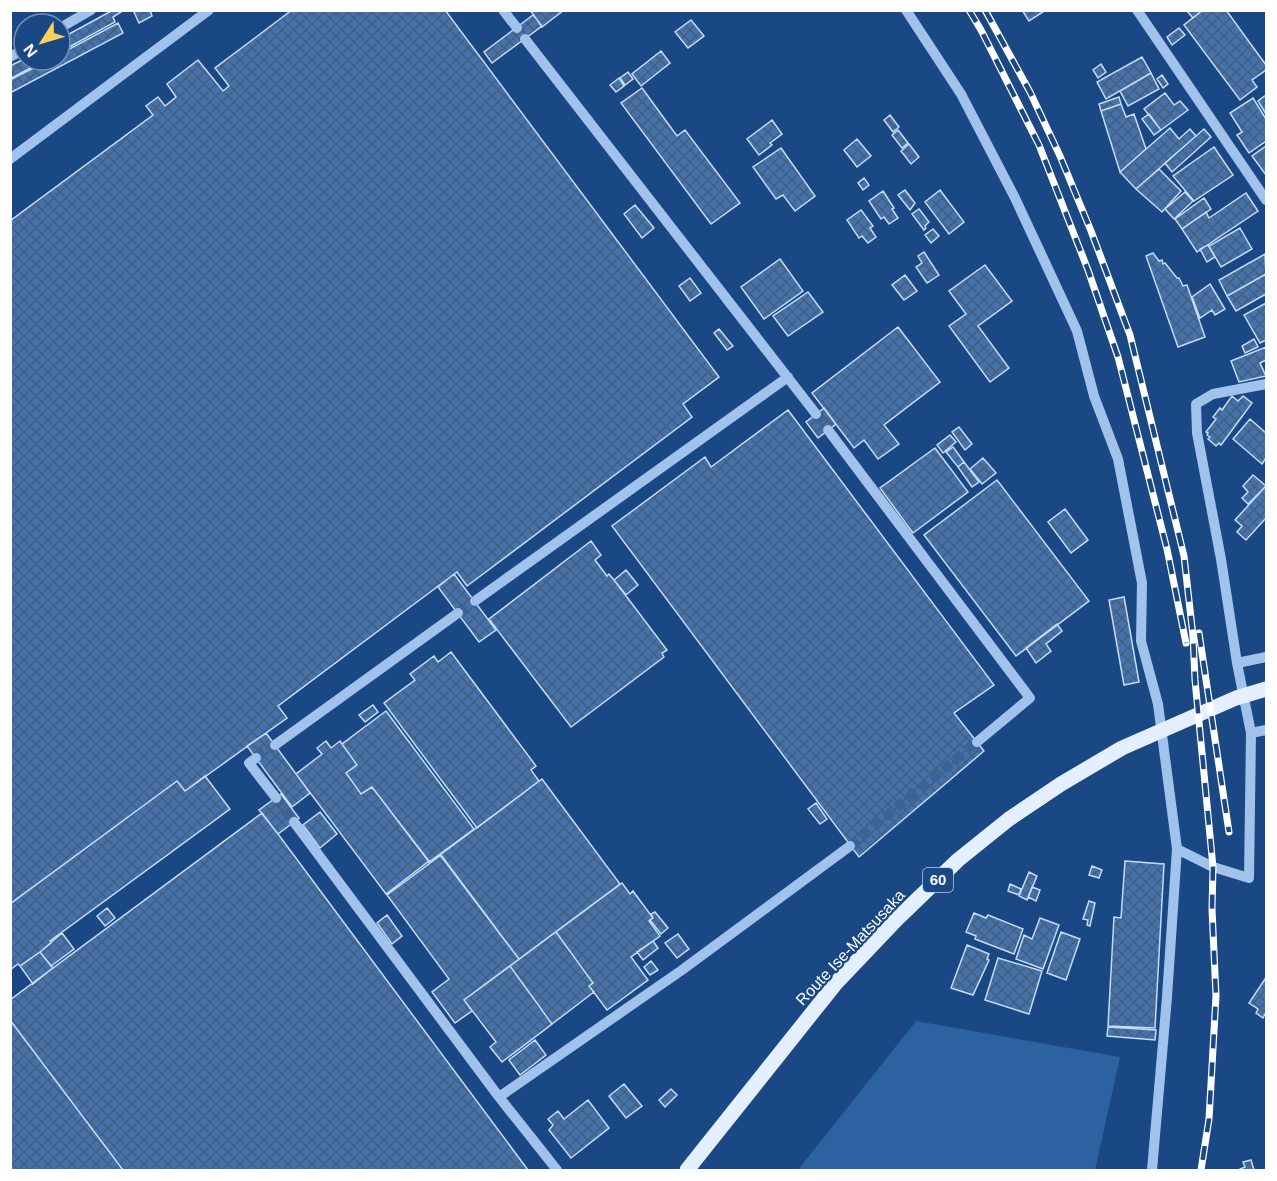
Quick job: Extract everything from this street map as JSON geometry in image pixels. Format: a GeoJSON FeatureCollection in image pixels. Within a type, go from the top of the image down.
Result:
{"type":"FeatureCollection","features":[{"type":"Feature","properties":{"kind":"main road","name":"Route Ise-Matsusaka"},"geometry":{"type":"LineString","coordinates":[[687,1170],[836,983],[958,860],[1009,819],[1061,784],[1122,748],[1236,698],[1266,689]]}},
{"type":"Feature","properties":{"kind":"street"},"geometry":{"type":"LineString","coordinates":[[72,21],[91,10]]}},
{"type":"Feature","properties":{"kind":"street"},"geometry":{"type":"LineString","coordinates":[[10,158],[208,10]]}},
{"type":"Feature","properties":{"kind":"street"},"geometry":{"type":"LineString","coordinates":[[503,10],[516,28]]}},
{"type":"Feature","properties":{"kind":"street"},"geometry":{"type":"LineString","coordinates":[[906,10],[961,94],[1015,198],[1077,331],[1094,396],[1118,459],[1142,583],[1141,641],[1158,704],[1177,849],[1152,1170]]}},
{"type":"Feature","properties":{"kind":"street"},"geometry":{"type":"LineString","coordinates":[[1137,10],[1266,200]]}},
{"type":"Feature","properties":{"kind":"street"},"geometry":{"type":"LineString","coordinates":[[525,39],[816,414]]}},
{"type":"Feature","properties":{"kind":"street"},"geometry":{"type":"LineString","coordinates":[[475,601],[788,377]]}},
{"type":"Feature","properties":{"kind":"street"},"geometry":{"type":"LineString","coordinates":[[1177,849],[1213,867],[1249,878],[1251,733],[1236,663],[1221,559],[1197,433],[1196,404],[1213,394],[1266,384]]}},
{"type":"Feature","properties":{"kind":"street"},"geometry":{"type":"LineString","coordinates":[[828,430],[1030,698],[977,742]]}},
{"type":"Feature","properties":{"kind":"street"},"geometry":{"type":"LineString","coordinates":[[274,745],[458,614]]}},
{"type":"Feature","properties":{"kind":"street"},"geometry":{"type":"LineString","coordinates":[[1236,663],[1266,657]]}},
{"type":"Feature","properties":{"kind":"street"},"geometry":{"type":"LineString","coordinates":[[1251,733],[1266,730]]}},
{"type":"Feature","properties":{"kind":"street"},"geometry":{"type":"LineString","coordinates":[[256,758],[249,763],[276,798]]}},
{"type":"Feature","properties":{"kind":"street"},"geometry":{"type":"LineString","coordinates":[[294,822],[499,1097],[557,1170]]}},
{"type":"Feature","properties":{"kind":"street"},"geometry":{"type":"LineString","coordinates":[[499,1097],[682,970],[850,846]]}},
{"type":"Feature","properties":{"kind":"shaded area"},"geometry":{"type":"Polygon","coordinates":[[[916,1021],[1120,1057],[1095,1170],[798,1170],[916,1021]]]}},
{"type":"Feature","properties":{"kind":"building"},"geometry":{"type":"Polygon","coordinates":[[[113,10],[124,10],[113,17],[115,22],[72,45],[72,32],[113,10]]]}},
{"type":"Feature","properties":{"kind":"building"},"geometry":{"type":"Polygon","coordinates":[[[150,10],[152,16],[139,23],[134,12],[150,10]]]}},
{"type":"Feature","properties":{"kind":"building"},"geometry":{"type":"Polygon","coordinates":[[[292,10],[445,10],[719,377],[683,404],[692,417],[467,586],[457,572],[278,706],[287,718],[185,791],[177,781],[10,904],[10,221],[153,115],[146,106],[158,97],[165,106],[176,97],[167,84],[198,60],[223,91],[229,86],[215,68],[292,10]]]}},
{"type":"Feature","properties":{"kind":"building"},"geometry":{"type":"Polygon","coordinates":[[[530,10],[564,10],[542,27],[530,10]]]}},
{"type":"Feature","properties":{"kind":"building"},"geometry":{"type":"Polygon","coordinates":[[[1022,10],[1046,10],[1029,21],[1022,10]]]}},
{"type":"Feature","properties":{"kind":"building"},"geometry":{"type":"Polygon","coordinates":[[[1186,10],[1203,10],[1193,18],[1186,10]]]}},
{"type":"Feature","properties":{"kind":"building"},"geometry":{"type":"Polygon","coordinates":[[[1203,10],[1226,10],[1266,65],[1266,70],[1252,80],[1257,87],[1240,100],[1184,25],[1203,10]]]}},
{"type":"Feature","properties":{"kind":"building"},"geometry":{"type":"Polygon","coordinates":[[[533,15],[542,26],[492,63],[484,52],[533,15]]]}},
{"type":"Feature","properties":{"kind":"building"},"geometry":{"type":"Polygon","coordinates":[[[691,20],[704,36],[688,48],[675,32],[691,20]]]}},
{"type":"Feature","properties":{"kind":"building"},"geometry":{"type":"Polygon","coordinates":[[[118,23],[123,33],[72,60],[72,48],[118,23]]]}},
{"type":"Feature","properties":{"kind":"building"},"geometry":{"type":"Polygon","coordinates":[[[1179,28],[1185,35],[1172,45],[1167,37],[1179,28]]]}},
{"type":"Feature","properties":{"kind":"building"},"geometry":{"type":"Polygon","coordinates":[[[661,51],[670,63],[641,86],[632,74],[661,51]]]}},
{"type":"Feature","properties":{"kind":"building"},"geometry":{"type":"Polygon","coordinates":[[[1142,57],[1151,73],[1106,99],[1097,82],[1142,57]]]}},
{"type":"Feature","properties":{"kind":"building"},"geometry":{"type":"Polygon","coordinates":[[[1101,64],[1106,72],[1098,78],[1093,70],[1101,64]]]}},
{"type":"Feature","properties":{"kind":"building"},"geometry":{"type":"Polygon","coordinates":[[[12,65],[12,72],[23,72],[10,79],[10,66],[12,65]]]}},
{"type":"Feature","properties":{"kind":"building"},"geometry":{"type":"Polygon","coordinates":[[[26,72],[50,72],[10,93],[10,80],[26,72]]]}},
{"type":"Feature","properties":{"kind":"building"},"geometry":{"type":"Polygon","coordinates":[[[628,72],[633,79],[625,85],[620,78],[628,72]]]}},
{"type":"Feature","properties":{"kind":"building"},"geometry":{"type":"Polygon","coordinates":[[[1151,73],[1159,89],[1128,106],[1120,91],[1151,73]]]}},
{"type":"Feature","properties":{"kind":"building"},"geometry":{"type":"Polygon","coordinates":[[[1162,75],[1168,84],[1163,88],[1157,79],[1162,75]]]}},
{"type":"Feature","properties":{"kind":"building"},"geometry":{"type":"Polygon","coordinates":[[[619,78],[624,86],[616,92],[610,85],[619,78]]]}},
{"type":"Feature","properties":{"kind":"building"},"geometry":{"type":"Polygon","coordinates":[[[642,88],[677,136],[685,130],[740,203],[711,224],[621,103],[642,88]]]}},
{"type":"Feature","properties":{"kind":"building"},"geometry":{"type":"Polygon","coordinates":[[[1165,93],[1174,105],[1180,101],[1188,110],[1161,130],[1144,109],[1165,93]]]}},
{"type":"Feature","properties":{"kind":"building"},"geometry":{"type":"Polygon","coordinates":[[[1266,95],[1266,114],[1258,101],[1266,95]]]}},
{"type":"Feature","properties":{"kind":"building"},"geometry":{"type":"Polygon","coordinates":[[[1119,97],[1121,104],[1101,111],[1099,104],[1119,97]]]}},
{"type":"Feature","properties":{"kind":"building"},"geometry":{"type":"Polygon","coordinates":[[[1253,98],[1266,119],[1266,141],[1249,153],[1237,135],[1242,132],[1230,113],[1253,98]]]}},
{"type":"Feature","properties":{"kind":"building"},"geometry":{"type":"Polygon","coordinates":[[[1121,104],[1126,117],[1134,114],[1146,149],[1120,172],[1101,111],[1121,104]]]}},
{"type":"Feature","properties":{"kind":"building"},"geometry":{"type":"Polygon","coordinates":[[[1149,114],[1161,130],[1154,135],[1142,119],[1149,114]]]}},
{"type":"Feature","properties":{"kind":"building"},"geometry":{"type":"Polygon","coordinates":[[[890,115],[899,127],[893,132],[884,120],[890,115]]]}},
{"type":"Feature","properties":{"kind":"building"},"geometry":{"type":"Polygon","coordinates":[[[772,120],[782,134],[759,155],[747,139],[772,120]]]}},
{"type":"Feature","properties":{"kind":"building"},"geometry":{"type":"Polygon","coordinates":[[[1170,128],[1179,139],[1190,129],[1196,136],[1136,189],[1120,172],[1170,128]]]}},
{"type":"Feature","properties":{"kind":"building"},"geometry":{"type":"Polygon","coordinates":[[[1204,129],[1211,137],[1172,172],[1165,163],[1204,129]]]}},
{"type":"Feature","properties":{"kind":"building"},"geometry":{"type":"Polygon","coordinates":[[[898,130],[908,143],[902,148],[892,135],[898,130]]]}},
{"type":"Feature","properties":{"kind":"building"},"geometry":{"type":"Polygon","coordinates":[[[857,139],[871,156],[857,167],[844,150],[857,139]]]}},
{"type":"Feature","properties":{"kind":"building"},"geometry":{"type":"Polygon","coordinates":[[[909,144],[919,157],[911,164],[901,151],[909,144]]]}},
{"type":"Feature","properties":{"kind":"building"},"geometry":{"type":"Polygon","coordinates":[[[1266,146],[1266,175],[1252,156],[1266,146]]]}},
{"type":"Feature","properties":{"kind":"building"},"geometry":{"type":"Polygon","coordinates":[[[1214,147],[1233,175],[1194,201],[1173,176],[1214,147]]]}},
{"type":"Feature","properties":{"kind":"building"},"geometry":{"type":"Polygon","coordinates":[[[781,148],[815,196],[795,211],[783,195],[776,199],[753,167],[781,148]]]}},
{"type":"Feature","properties":{"kind":"building"},"geometry":{"type":"Polygon","coordinates":[[[1159,169],[1181,191],[1162,212],[1136,189],[1159,169]]]}},
{"type":"Feature","properties":{"kind":"building"},"geometry":{"type":"Polygon","coordinates":[[[864,178],[869,185],[863,190],[858,183],[864,178]]]}},
{"type":"Feature","properties":{"kind":"building"},"geometry":{"type":"Polygon","coordinates":[[[905,190],[915,203],[910,210],[898,195],[905,190]]]}},
{"type":"Feature","properties":{"kind":"building"},"geometry":{"type":"Polygon","coordinates":[[[940,190],[964,222],[949,234],[925,202],[940,190]]]}},
{"type":"Feature","properties":{"kind":"building"},"geometry":{"type":"Polygon","coordinates":[[[883,191],[898,218],[889,224],[884,217],[881,219],[869,201],[883,191]]]}},
{"type":"Feature","properties":{"kind":"building"},"geometry":{"type":"Polygon","coordinates":[[[1185,192],[1193,201],[1174,219],[1165,209],[1185,192]]]}},
{"type":"Feature","properties":{"kind":"building"},"geometry":{"type":"Polygon","coordinates":[[[1246,193],[1258,211],[1197,252],[1182,229],[1206,212],[1209,218],[1246,193]]]}},
{"type":"Feature","properties":{"kind":"building"},"geometry":{"type":"Polygon","coordinates":[[[1204,198],[1211,209],[1182,229],[1175,219],[1204,198]]]}},
{"type":"Feature","properties":{"kind":"building"},"geometry":{"type":"Polygon","coordinates":[[[635,205],[654,228],[642,238],[624,214],[635,205]]]}},
{"type":"Feature","properties":{"kind":"building"},"geometry":{"type":"Polygon","coordinates":[[[919,209],[929,222],[924,230],[912,214],[919,209]]]}},
{"type":"Feature","properties":{"kind":"building"},"geometry":{"type":"Polygon","coordinates":[[[861,210],[873,226],[870,228],[876,237],[868,243],[862,236],[859,238],[847,220],[861,210]]]}},
{"type":"Feature","properties":{"kind":"building"},"geometry":{"type":"Polygon","coordinates":[[[1240,228],[1252,249],[1221,267],[1209,246],[1240,228]]]}},
{"type":"Feature","properties":{"kind":"building"},"geometry":{"type":"Polygon","coordinates":[[[933,229],[939,236],[931,243],[925,235],[933,229]]]}},
{"type":"Feature","properties":{"kind":"building"},"geometry":{"type":"Polygon","coordinates":[[[1208,245],[1215,257],[1207,262],[1200,249],[1208,245]]]}},
{"type":"Feature","properties":{"kind":"building"},"geometry":{"type":"Polygon","coordinates":[[[924,252],[939,275],[927,283],[916,267],[922,263],[918,256],[924,252]]]}},
{"type":"Feature","properties":{"kind":"building"},"geometry":{"type":"Polygon","coordinates":[[[1153,253],[1179,278],[1183,286],[1187,285],[1205,337],[1178,347],[1146,256],[1153,253]]]}},
{"type":"Feature","properties":{"kind":"building"},"geometry":{"type":"Polygon","coordinates":[[[1265,254],[1266,274],[1227,296],[1219,280],[1265,254]]]}},
{"type":"Feature","properties":{"kind":"building"},"geometry":{"type":"Polygon","coordinates":[[[780,259],[803,291],[764,319],[741,287],[780,259]]]}},
{"type":"Feature","properties":{"kind":"building"},"geometry":{"type":"Polygon","coordinates":[[[985,265],[1012,301],[978,326],[1009,368],[990,382],[949,326],[966,314],[949,291],[985,265]]]}},
{"type":"Feature","properties":{"kind":"building"},"geometry":{"type":"Polygon","coordinates":[[[1266,274],[1266,294],[1236,311],[1227,296],[1266,274]]]}},
{"type":"Feature","properties":{"kind":"building"},"geometry":{"type":"Polygon","coordinates":[[[905,275],[917,291],[904,300],[892,285],[905,275]]]}},
{"type":"Feature","properties":{"kind":"building"},"geometry":{"type":"Polygon","coordinates":[[[690,278],[701,293],[690,301],[679,286],[690,278]]]}},
{"type":"Feature","properties":{"kind":"building"},"geometry":{"type":"Polygon","coordinates":[[[1210,284],[1225,309],[1215,315],[1212,310],[1200,318],[1192,297],[1210,284]]]}},
{"type":"Feature","properties":{"kind":"building"},"geometry":{"type":"Polygon","coordinates":[[[808,292],[823,312],[788,336],[773,316],[808,292]]]}},
{"type":"Feature","properties":{"kind":"building"},"geometry":{"type":"Polygon","coordinates":[[[1266,303],[1266,340],[1260,343],[1244,315],[1266,303]]]}},
{"type":"Feature","properties":{"kind":"building"},"geometry":{"type":"Polygon","coordinates":[[[898,327],[940,382],[884,425],[899,444],[878,459],[864,440],[854,448],[812,393],[898,327]]]}},
{"type":"Feature","properties":{"kind":"building"},"geometry":{"type":"Polygon","coordinates":[[[719,329],[733,346],[727,350],[714,333],[719,329]]]}},
{"type":"Feature","properties":{"kind":"building"},"geometry":{"type":"Polygon","coordinates":[[[1254,339],[1258,347],[1245,353],[1242,346],[1254,339]]]}},
{"type":"Feature","properties":{"kind":"building"},"geometry":{"type":"Polygon","coordinates":[[[1266,347],[1266,360],[1260,363],[1266,376],[1239,382],[1231,361],[1266,347]]]}},
{"type":"Feature","properties":{"kind":"building"},"geometry":{"type":"Polygon","coordinates":[[[1232,396],[1238,401],[1243,396],[1252,403],[1221,445],[1219,443],[1216,446],[1208,439],[1210,437],[1206,432],[1216,419],[1213,417],[1220,408],[1222,410],[1232,396]]]}},
{"type":"Feature","properties":{"kind":"building"},"geometry":{"type":"Polygon","coordinates":[[[824,408],[836,424],[818,438],[806,422],[824,408]]]}},
{"type":"Feature","properties":{"kind":"building"},"geometry":{"type":"Polygon","coordinates":[[[788,410],[994,685],[954,713],[984,751],[859,857],[612,526],[705,457],[711,467],[788,410]]]}},
{"type":"Feature","properties":{"kind":"building"},"geometry":{"type":"Polygon","coordinates":[[[1250,419],[1266,433],[1266,458],[1262,464],[1233,439],[1250,419]]]}},
{"type":"Feature","properties":{"kind":"building"},"geometry":{"type":"Polygon","coordinates":[[[959,427],[972,444],[965,450],[952,432],[959,427]]]}},
{"type":"Feature","properties":{"kind":"building"},"geometry":{"type":"Polygon","coordinates":[[[950,435],[956,442],[943,453],[937,445],[950,435]]]}},
{"type":"Feature","properties":{"kind":"building"},"geometry":{"type":"Polygon","coordinates":[[[953,447],[964,462],[958,467],[946,452],[953,447]]]}},
{"type":"Feature","properties":{"kind":"building"},"geometry":{"type":"Polygon","coordinates":[[[935,448],[968,492],[913,533],[880,488],[935,448]]]}},
{"type":"Feature","properties":{"kind":"building"},"geometry":{"type":"Polygon","coordinates":[[[983,458],[996,473],[982,484],[970,469],[983,458]]]}},
{"type":"Feature","properties":{"kind":"building"},"geometry":{"type":"Polygon","coordinates":[[[964,462],[979,482],[972,487],[958,467],[964,462]]]}},
{"type":"Feature","properties":{"kind":"building"},"geometry":{"type":"Polygon","coordinates":[[[1253,475],[1266,486],[1248,504],[1242,498],[1248,492],[1243,486],[1253,475]]]}},
{"type":"Feature","properties":{"kind":"building"},"geometry":{"type":"Polygon","coordinates":[[[997,480],[1089,601],[1016,656],[924,535],[997,480]]]}},
{"type":"Feature","properties":{"kind":"building"},"geometry":{"type":"Polygon","coordinates":[[[1266,486],[1266,518],[1246,540],[1237,532],[1242,526],[1235,520],[1266,486]]]}},
{"type":"Feature","properties":{"kind":"building"},"geometry":{"type":"Polygon","coordinates":[[[1065,509],[1088,540],[1071,553],[1048,522],[1065,509]]]}},
{"type":"Feature","properties":{"kind":"building"},"geometry":{"type":"Polygon","coordinates":[[[591,541],[601,555],[595,560],[607,576],[609,574],[614,580],[667,650],[662,653],[664,657],[571,727],[489,619],[591,541]]]}},
{"type":"Feature","properties":{"kind":"building"},"geometry":{"type":"Polygon","coordinates":[[[626,570],[638,585],[626,595],[614,580],[626,570]]]}},
{"type":"Feature","properties":{"kind":"building"},"geometry":{"type":"Polygon","coordinates":[[[454,574],[496,630],[479,642],[438,587],[454,574]]]}},
{"type":"Feature","properties":{"kind":"building"},"geometry":{"type":"Polygon","coordinates":[[[1124,597],[1139,682],[1124,685],[1109,600],[1124,597]]]}},
{"type":"Feature","properties":{"kind":"building"},"geometry":{"type":"Polygon","coordinates":[[[1057,624],[1062,631],[1046,644],[1051,651],[1036,663],[1026,648],[1057,624]]]}},
{"type":"Feature","properties":{"kind":"building"},"geometry":{"type":"Polygon","coordinates":[[[451,652],[536,766],[531,770],[539,781],[477,828],[384,703],[415,680],[410,674],[434,656],[438,662],[451,652]]]}},
{"type":"Feature","properties":{"kind":"building"},"geometry":{"type":"Polygon","coordinates":[[[373,705],[378,712],[365,722],[359,715],[373,705]]]}},
{"type":"Feature","properties":{"kind":"building"},"geometry":{"type":"Polygon","coordinates":[[[386,711],[474,829],[429,862],[372,787],[361,794],[346,773],[357,765],[342,744],[386,711]]]}},
{"type":"Feature","properties":{"kind":"building"},"geometry":{"type":"Polygon","coordinates":[[[266,733],[310,793],[292,807],[247,746],[266,733]]]}},
{"type":"Feature","properties":{"kind":"building"},"geometry":{"type":"Polygon","coordinates":[[[326,741],[331,748],[340,741],[357,765],[346,773],[361,794],[372,787],[429,861],[386,894],[296,774],[322,754],[317,748],[326,741]]]}},
{"type":"Feature","properties":{"kind":"building"},"geometry":{"type":"Polygon","coordinates":[[[205,776],[230,809],[50,941],[51,943],[40,952],[10,970],[10,904],[177,781],[185,791],[205,776]]]}},
{"type":"Feature","properties":{"kind":"building"},"geometry":{"type":"Polygon","coordinates":[[[542,779],[620,884],[519,959],[440,855],[542,779]]]}},
{"type":"Feature","properties":{"kind":"building"},"geometry":{"type":"Polygon","coordinates":[[[281,794],[299,818],[278,834],[259,810],[281,794]]]}},
{"type":"Feature","properties":{"kind":"building"},"geometry":{"type":"Polygon","coordinates":[[[816,803],[827,819],[820,824],[808,809],[816,803]]]}},
{"type":"Feature","properties":{"kind":"building"},"geometry":{"type":"Polygon","coordinates":[[[320,812],[337,834],[320,848],[303,825],[320,812]]]}},
{"type":"Feature","properties":{"kind":"building"},"geometry":{"type":"Polygon","coordinates":[[[262,813],[528,1170],[123,1170],[10,1020],[10,1000],[262,813]]]}},
{"type":"Feature","properties":{"kind":"building"},"geometry":{"type":"Polygon","coordinates":[[[441,855],[519,959],[464,1000],[472,1011],[455,1023],[432,992],[449,979],[387,895],[441,855]]]}},
{"type":"Feature","properties":{"kind":"building"},"geometry":{"type":"Polygon","coordinates":[[[1125,861],[1164,864],[1155,1028],[1108,1026],[1114,917],[1121,918],[1125,861]]]}},
{"type":"Feature","properties":{"kind":"building"},"geometry":{"type":"Polygon","coordinates":[[[1092,866],[1102,870],[1099,878],[1089,875],[1092,866]]]}},
{"type":"Feature","properties":{"kind":"building"},"geometry":{"type":"Polygon","coordinates":[[[1029,872],[1037,876],[1027,900],[1019,896],[1029,872]]]}},
{"type":"Feature","properties":{"kind":"building"},"geometry":{"type":"Polygon","coordinates":[[[622,883],[630,894],[633,891],[653,918],[649,921],[660,936],[631,957],[648,980],[607,1010],[589,986],[593,983],[556,932],[622,883]]]}},
{"type":"Feature","properties":{"kind":"building"},"geometry":{"type":"Polygon","coordinates":[[[1010,884],[1021,889],[1019,895],[1008,891],[1010,884]]]}},
{"type":"Feature","properties":{"kind":"building"},"geometry":{"type":"Polygon","coordinates":[[[1032,887],[1040,890],[1036,901],[1028,897],[1032,887]]]}},
{"type":"Feature","properties":{"kind":"building"},"geometry":{"type":"Polygon","coordinates":[[[1089,901],[1095,903],[1090,926],[1087,925],[1088,920],[1083,919],[1089,901]]]}},
{"type":"Feature","properties":{"kind":"building"},"geometry":{"type":"Polygon","coordinates":[[[107,908],[115,918],[105,926],[97,916],[107,908]]]}},
{"type":"Feature","properties":{"kind":"building"},"geometry":{"type":"Polygon","coordinates":[[[655,912],[668,928],[661,934],[650,920],[653,918],[651,914],[655,912]]]}},
{"type":"Feature","properties":{"kind":"building"},"geometry":{"type":"Polygon","coordinates":[[[974,913],[986,918],[988,915],[1023,929],[1014,954],[975,939],[976,936],[966,932],[974,913]]]}},
{"type":"Feature","properties":{"kind":"building"},"geometry":{"type":"Polygon","coordinates":[[[387,915],[402,936],[392,944],[377,923],[387,915]]]}},
{"type":"Feature","properties":{"kind":"building"},"geometry":{"type":"Polygon","coordinates":[[[1040,918],[1059,925],[1043,969],[1016,959],[1024,935],[1032,939],[1040,918]]]}},
{"type":"Feature","properties":{"kind":"building"},"geometry":{"type":"Polygon","coordinates":[[[556,932],[593,983],[589,986],[594,992],[552,1024],[510,966],[556,932]]]}},
{"type":"Feature","properties":{"kind":"building"},"geometry":{"type":"Polygon","coordinates":[[[1061,932],[1080,939],[1066,980],[1047,973],[1061,932]]]}},
{"type":"Feature","properties":{"kind":"building"},"geometry":{"type":"Polygon","coordinates":[[[62,933],[74,949],[51,966],[40,952],[62,933]]]}},
{"type":"Feature","properties":{"kind":"building"},"geometry":{"type":"Polygon","coordinates":[[[678,934],[689,949],[677,958],[665,943],[678,934]]]}},
{"type":"Feature","properties":{"kind":"building"},"geometry":{"type":"Polygon","coordinates":[[[653,941],[658,948],[643,960],[637,952],[653,941]]]}},
{"type":"Feature","properties":{"kind":"building"},"geometry":{"type":"Polygon","coordinates":[[[967,945],[989,954],[987,959],[989,960],[973,995],[951,988],[967,945]]]}},
{"type":"Feature","properties":{"kind":"building"},"geometry":{"type":"Polygon","coordinates":[[[40,952],[53,968],[33,984],[20,966],[40,952]]]}},
{"type":"Feature","properties":{"kind":"building"},"geometry":{"type":"Polygon","coordinates":[[[998,958],[1042,971],[1029,1014],[985,1000],[998,958]]]}},
{"type":"Feature","properties":{"kind":"building"},"geometry":{"type":"Polygon","coordinates":[[[651,961],[658,970],[650,975],[644,967],[651,961]]]}},
{"type":"Feature","properties":{"kind":"building"},"geometry":{"type":"Polygon","coordinates":[[[510,966],[552,1024],[502,1062],[490,1047],[496,1042],[464,1000],[510,966]]]}},
{"type":"Feature","properties":{"kind":"building"},"geometry":{"type":"Polygon","coordinates":[[[1265,979],[1266,1015],[1263,1018],[1256,1013],[1258,1009],[1249,1003],[1265,979]]]}},
{"type":"Feature","properties":{"kind":"building"},"geometry":{"type":"Polygon","coordinates":[[[10,1020],[123,1170],[10,1170],[10,1020]]]}},
{"type":"Feature","properties":{"kind":"building"},"geometry":{"type":"Polygon","coordinates":[[[1108,1027],[1156,1030],[1155,1040],[1107,1036],[1108,1027]]]}},
{"type":"Feature","properties":{"kind":"building"},"geometry":{"type":"Polygon","coordinates":[[[535,1040],[546,1055],[520,1075],[509,1060],[535,1040]]]}},
{"type":"Feature","properties":{"kind":"building"},"geometry":{"type":"Polygon","coordinates":[[[624,1084],[642,1106],[626,1118],[609,1096],[624,1084]]]}},
{"type":"Feature","properties":{"kind":"building"},"geometry":{"type":"Polygon","coordinates":[[[671,1089],[677,1095],[665,1107],[659,1100],[671,1089]]]}},
{"type":"Feature","properties":{"kind":"building"},"geometry":{"type":"Polygon","coordinates":[[[588,1100],[609,1128],[571,1158],[549,1130],[553,1125],[548,1119],[558,1111],[564,1119],[588,1100]]]}},
{"type":"Feature","properties":{"kind":"building"},"geometry":{"type":"Polygon","coordinates":[[[1251,1160],[1254,1170],[1238,1170],[1245,1167],[1243,1162],[1251,1160]]]}},
{"type":"Feature","properties":{"kind":"tunnel"},"geometry":{"type":"LineString","coordinates":[[816,414],[828,430]]}},
{"type":"Feature","properties":{"kind":"tunnel"},"geometry":{"type":"LineString","coordinates":[[458,613],[475,601]]}},
{"type":"Feature","properties":{"kind":"tunnel"},"geometry":{"type":"LineString","coordinates":[[850,846],[977,742]]}},
{"type":"Feature","properties":{"kind":"tunnel"},"geometry":{"type":"LineString","coordinates":[[256,758],[275,745]]}},
{"type":"Feature","properties":{"kind":"tunnel"},"geometry":{"type":"LineString","coordinates":[[276,798],[294,822]]}},
{"type":"Feature","properties":{"kind":"railway"},"geometry":{"type":"LineString","coordinates":[[969,10],[1039,145],[1088,270],[1118,357],[1167,549],[1186,643]]}},
{"type":"Feature","properties":{"kind":"railway"},"geometry":{"type":"LineString","coordinates":[[985,10],[1030,92],[1060,156],[1130,335],[1184,556],[1213,867],[1212,909],[1216,996],[1209,1119],[1201,1170]]}},
{"type":"Feature","properties":{"kind":"railway"},"geometry":{"type":"LineString","coordinates":[[1199,633],[1229,832]]}}]}
